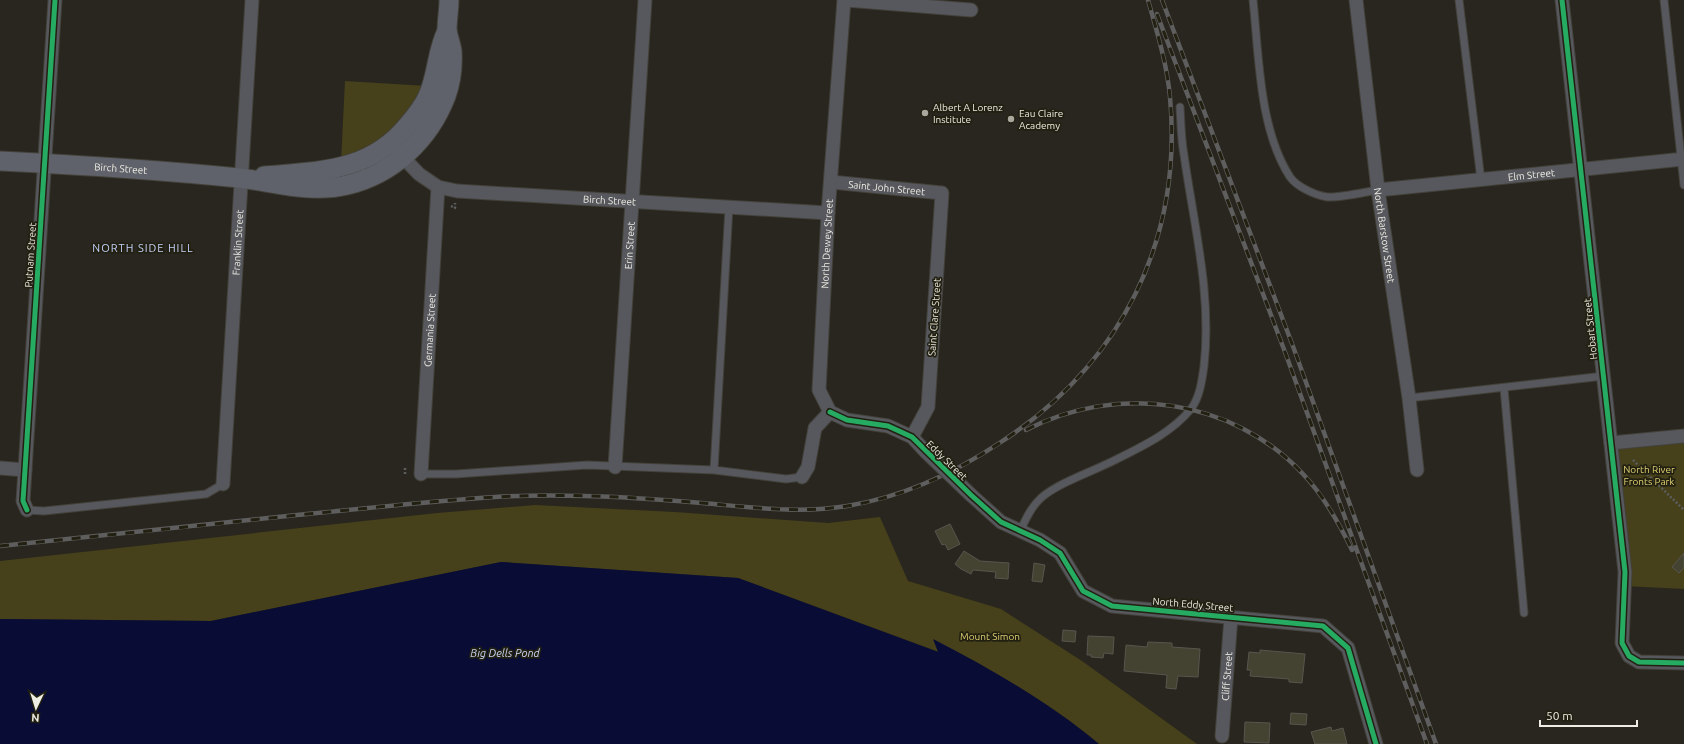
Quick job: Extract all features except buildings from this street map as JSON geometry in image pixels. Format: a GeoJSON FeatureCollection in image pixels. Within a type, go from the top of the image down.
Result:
{"type":"FeatureCollection","features":[{"type":"Feature","properties":{"kind":"main road"},"geometry":{"type":"LineString","coordinates":[[397,150],[427,98],[433,84],[441,43],[447,31],[449,0]]}},
{"type":"Feature","properties":{"kind":"main road","name":"Birch Street"},"geometry":{"type":"LineString","coordinates":[[0,161],[241,178],[335,169],[397,150]]}},
{"type":"Feature","properties":{"kind":"street","name":"Putnam Street"},"geometry":{"type":"LineString","coordinates":[[27,510],[23,501],[55,0]]}},
{"type":"Feature","properties":{"kind":"street","name":"Franklin Street"},"geometry":{"type":"LineString","coordinates":[[223,484],[252,0]]}},
{"type":"Feature","properties":{"kind":"street","name":"Erin Street"},"geometry":{"type":"LineString","coordinates":[[616,467],[645,0]]}},
{"type":"Feature","properties":{"kind":"street"},"geometry":{"type":"LineString","coordinates":[[845,0],[971,10]]}},
{"type":"Feature","properties":{"kind":"street","name":"North Dewey Street"},"geometry":{"type":"LineString","coordinates":[[830,412],[819,390],[828,213],[845,0]]}},
{"type":"Feature","properties":{"kind":"street","name":"North Barstow Street"},"geometry":{"type":"LineString","coordinates":[[1356,0],[1378,190],[1409,398],[1417,470]]}},
{"type":"Feature","properties":{"kind":"street","name":"Hobart Street"},"geometry":{"type":"LineString","coordinates":[[1562,0],[1582,170],[1625,572],[1622,643],[1629,656],[1639,662],[1684,663]]}},
{"type":"Feature","properties":{"kind":"street","name":"Birch Street"},"geometry":{"type":"LineString","coordinates":[[397,150],[419,174],[438,187],[456,191],[828,213]]}},
{"type":"Feature","properties":{"kind":"street","name":"Elm Street"},"geometry":{"type":"LineString","coordinates":[[1378,190],[1682,159]]}},
{"type":"Feature","properties":{"kind":"street","name":"Saint John Street"},"geometry":{"type":"LineString","coordinates":[[831,182],[942,193]]}},
{"type":"Feature","properties":{"kind":"street","name":"Germania Street"},"geometry":{"type":"LineString","coordinates":[[420,474],[438,187]]}},
{"type":"Feature","properties":{"kind":"street","name":"Saint Clare Street"},"geometry":{"type":"LineString","coordinates":[[912,437],[928,407],[942,193]]}},
{"type":"Feature","properties":{"kind":"street"},"geometry":{"type":"LineString","coordinates":[[802,477],[808,467],[815,428],[830,412],[847,420],[888,426],[912,437]]}},
{"type":"Feature","properties":{"kind":"street"},"geometry":{"type":"LineString","coordinates":[[1611,443],[1684,436]]}},
{"type":"Feature","properties":{"kind":"street","name":"Eddy Street"},"geometry":{"type":"LineString","coordinates":[[912,437],[971,495]]}},
{"type":"Feature","properties":{"kind":"street"},"geometry":{"type":"LineString","coordinates":[[0,468],[25,470]]}},
{"type":"Feature","properties":{"kind":"street","name":"North Eddy Street"},"geometry":{"type":"LineString","coordinates":[[971,495],[1001,522],[1060,552],[1083,591],[1112,606],[1323,626],[1348,648],[1376,744]]}},
{"type":"Feature","properties":{"kind":"street","name":"Cliff Street"},"geometry":{"type":"LineString","coordinates":[[1222,736],[1231,617]]}},
{"type":"Feature","properties":{"kind":"lane"},"geometry":{"type":"LineString","coordinates":[[1253,0],[1264,98],[1271,133],[1291,178],[1311,192],[1328,197],[1378,190]]}},
{"type":"Feature","properties":{"kind":"lane"},"geometry":{"type":"LineString","coordinates":[[1459,0],[1481,180]]}},
{"type":"Feature","properties":{"kind":"lane"},"geometry":{"type":"LineString","coordinates":[[1664,0],[1684,185]]}},
{"type":"Feature","properties":{"kind":"lane"},"geometry":{"type":"LineString","coordinates":[[1020,531],[1030,511],[1041,497],[1062,485],[1148,443],[1172,428],[1191,409],[1196,400],[1202,381],[1205,356],[1205,290],[1200,244],[1183,153],[1180,107]]}},
{"type":"Feature","properties":{"kind":"lane"},"geometry":{"type":"LineString","coordinates":[[714,470],[730,207]]}},
{"type":"Feature","properties":{"kind":"lane"},"geometry":{"type":"LineString","coordinates":[[1409,398],[1604,376]]}},
{"type":"Feature","properties":{"kind":"lane"},"geometry":{"type":"LineString","coordinates":[[1504,388],[1524,613]]}},
{"type":"Feature","properties":{"kind":"lane"},"geometry":{"type":"LineString","coordinates":[[420,474],[456,474],[562,465],[714,470],[786,479],[802,477]]}},
{"type":"Feature","properties":{"kind":"lane"},"geometry":{"type":"LineString","coordinates":[[27,510],[44,511],[206,494],[223,484]]}},
{"type":"Feature","properties":{"kind":"path"},"geometry":{"type":"LineString","coordinates":[[451,206],[455,208],[455,203]]}},
{"type":"Feature","properties":{"kind":"path"},"geometry":{"type":"LineString","coordinates":[[1633,460],[1684,510]]}},
{"type":"Feature","properties":{"kind":"path"},"geometry":{"type":"LineString","coordinates":[[405,466],[405,474]]}},
{"type":"Feature","properties":{"kind":"green space"},"geometry":{"type":"Polygon","coordinates":[[[345,81],[427,86],[385,140],[341,162],[345,81]]]}},
{"type":"Feature","properties":{"kind":"green space","name":"North River Fronts Park"},"geometry":{"type":"Polygon","coordinates":[[[1684,436],[1684,589],[1624,586],[1611,443],[1684,436]]]}},
{"type":"Feature","properties":{"kind":"green space","name":"Mount Simon"},"geometry":{"type":"Polygon","coordinates":[[[535,505],[675,512],[828,523],[880,517],[908,581],[1001,609],[1082,661],[1197,744],[1099,744],[1060,714],[1020,688],[934,640],[939,652],[738,578],[501,562],[211,621],[0,619],[0,561],[437,513],[535,505]]]}},
{"type":"Feature","properties":{"kind":"water","name":"Big Dells Pond"},"geometry":{"type":"Polygon","coordinates":[[[501,562],[738,578],[938,652],[933,639],[976,662],[1040,700],[1099,744],[0,744],[0,619],[211,621],[501,562]]]}},
{"type":"Feature","properties":{"kind":"railway"},"geometry":{"type":"LineString","coordinates":[[0,546],[297,515],[495,497],[547,495],[598,496],[793,510],[829,508],[847,506],[888,497],[927,483],[946,474],[983,454],[1043,411],[1080,375],[1111,336],[1135,294],[1154,248],[1166,200],[1171,150],[1169,85],[1148,0]]}},
{"type":"Feature","properties":{"kind":"railway"},"geometry":{"type":"LineString","coordinates":[[1162,0],[1294,349],[1436,744]]}},
{"type":"Feature","properties":{"kind":"railway"},"geometry":{"type":"LineString","coordinates":[[1157,14],[1285,352],[1427,744]]}},
{"type":"Feature","properties":{"kind":"railway"},"geometry":{"type":"LineString","coordinates":[[1026,430],[1061,415],[1098,406],[1135,403],[1172,406],[1208,414],[1243,428],[1274,448],[1303,474],[1318,491],[1342,530],[1352,550]]}},
{"type":"Feature","properties":{"kind":"cycle path"},"geometry":{"type":"LineString","coordinates":[[27,510],[23,501],[55,0]]}},
{"type":"Feature","properties":{"kind":"cycle path"},"geometry":{"type":"LineString","coordinates":[[1562,0],[1625,572],[1622,643],[1629,656],[1639,662],[1684,663]]}},
{"type":"Feature","properties":{"kind":"cycle path"},"geometry":{"type":"LineString","coordinates":[[830,412],[847,420],[888,426],[912,437],[1001,522],[1040,540],[1060,553],[1083,591],[1112,606],[1323,626],[1348,648],[1376,744]]}},
{"type":"Feature","properties":{"kind":"place","name":"Albert A Lorenz Institute"},"geometry":{"type":"Point","coordinates":[925,113]}},
{"type":"Feature","properties":{"kind":"place","name":"Eau Claire Academy"},"geometry":{"type":"Point","coordinates":[1011,119]}},
{"type":"Feature","properties":{"kind":"district","name":"NORTH SIDE HILL"},"geometry":{"type":"Point","coordinates":[143,248]}}]}
